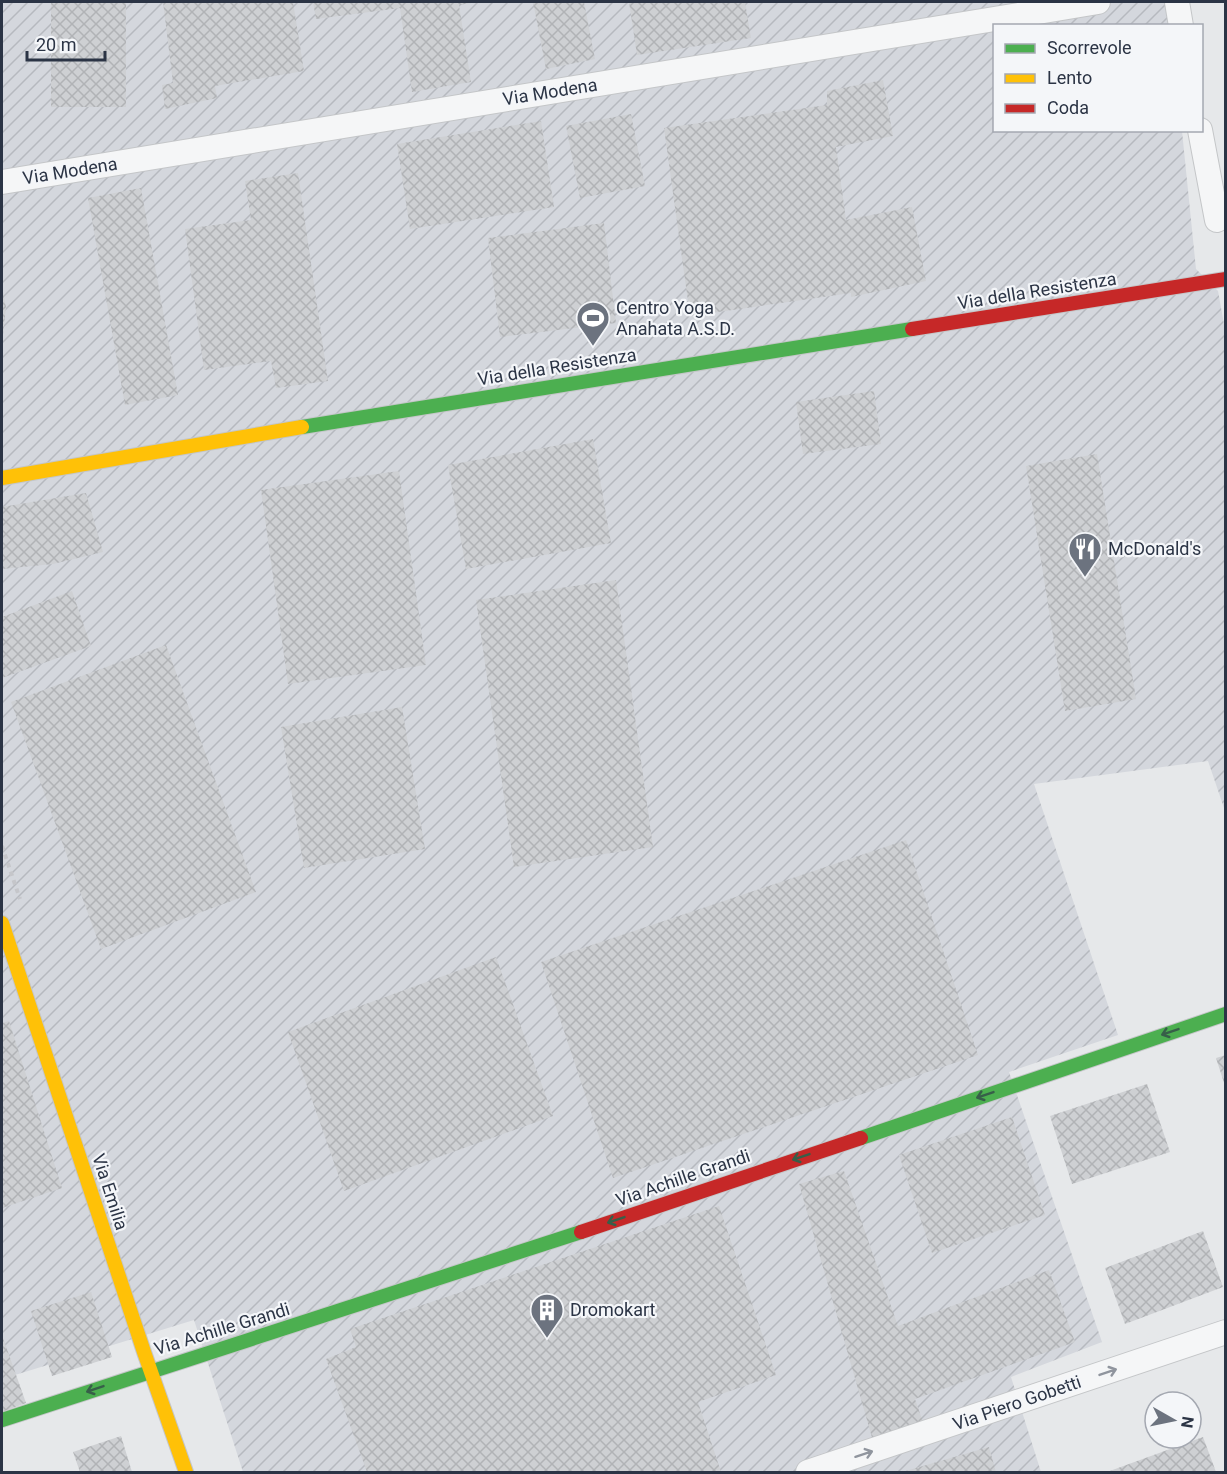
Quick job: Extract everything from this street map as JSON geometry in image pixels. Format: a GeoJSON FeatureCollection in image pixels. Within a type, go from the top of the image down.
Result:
{"type":"FeatureCollection","features":[{"type":"Feature","properties":{"kind":"street","name":"Via Modena"},"geometry":{"type":"LineString","coordinates":[[2,182],[1098,2]]}},
{"type":"Feature","properties":{"kind":"street"},"geometry":{"type":"LineString","coordinates":[[1177,2],[1181,24]]}},
{"type":"Feature","properties":{"kind":"street"},"geometry":{"type":"LineString","coordinates":[[1200,132],[1216,220]]}},
{"type":"Feature","properties":{"kind":"street","name":"Via della Resistenza"},"geometry":{"type":"LineString","coordinates":[[2,478],[488,396],[1226,279]]}},
{"type":"Feature","properties":{"kind":"street","name":"Via Emilia"},"geometry":{"type":"LineString","coordinates":[[2,923],[186,1473]]}},
{"type":"Feature","properties":{"kind":"street","name":"Via Achille Grandi"},"geometry":{"type":"LineString","coordinates":[[2,1420],[150,1370],[230,1347],[464,1271],[1226,1014]]}},
{"type":"Feature","properties":{"kind":"street","name":"Via Piero Gobetti"},"geometry":{"type":"LineString","coordinates":[[808,1473],[1226,1332]]}},
{"type":"Feature","properties":{"kind":"shaded area"},"geometry":{"type":"Polygon","coordinates":[[[2,2],[1168,2],[1171,24],[993,24],[993,132],[1182,132],[1196,269],[1218,291],[1226,335],[1225,811],[1208,761],[1034,784],[1118,1035],[1009,1072],[1102,1342],[1011,1377],[1041,1472],[243,1472],[194,1320],[2,1379],[2,2]]]}},
{"type":"Feature","properties":{"kind":"building"},"geometry":{"type":"Polygon","coordinates":[[[51,2],[126,2],[126,107],[51,107],[51,2]]]}},
{"type":"Feature","properties":{"kind":"building"},"geometry":{"type":"Polygon","coordinates":[[[163,2],[293,2],[304,71],[215,86],[217,98],[165,109],[162,85],[173,83],[163,2]]]}},
{"type":"Feature","properties":{"kind":"building"},"geometry":{"type":"Polygon","coordinates":[[[313,2],[477,2],[459,5],[471,82],[412,92],[400,8],[316,19],[313,2]]]}},
{"type":"Feature","properties":{"kind":"building"},"geometry":{"type":"Polygon","coordinates":[[[533,2],[584,2],[595,59],[546,69],[533,2]]]}},
{"type":"Feature","properties":{"kind":"building"},"geometry":{"type":"Polygon","coordinates":[[[629,2],[745,2],[751,38],[637,55],[629,2]]]}},
{"type":"Feature","properties":{"kind":"building"},"geometry":{"type":"Polygon","coordinates":[[[883,80],[893,136],[836,147],[846,220],[912,207],[926,281],[851,297],[851,293],[690,316],[664,128],[827,105],[827,91],[883,80]]]}},
{"type":"Feature","properties":{"kind":"building"},"geometry":{"type":"Polygon","coordinates":[[[631,114],[645,186],[580,198],[566,126],[631,114]]]}},
{"type":"Feature","properties":{"kind":"building"},"geometry":{"type":"Polygon","coordinates":[[[541,121],[554,207],[410,229],[397,144],[541,121]]]}},
{"type":"Feature","properties":{"kind":"building"},"geometry":{"type":"Polygon","coordinates":[[[298,173],[328,381],[276,388],[271,361],[204,370],[185,229],[251,220],[245,181],[298,173]]]}},
{"type":"Feature","properties":{"kind":"building"},"geometry":{"type":"Polygon","coordinates":[[[141,188],[178,395],[125,405],[88,198],[141,188]]]}},
{"type":"Feature","properties":{"kind":"building"},"geometry":{"type":"Polygon","coordinates":[[[604,223],[616,323],[500,337],[488,238],[604,223]]]}},
{"type":"Feature","properties":{"kind":"building"},"geometry":{"type":"Polygon","coordinates":[[[2,287],[6,307],[3,335],[2,335],[2,287]]]}},
{"type":"Feature","properties":{"kind":"building"},"geometry":{"type":"Polygon","coordinates":[[[874,391],[881,444],[803,454],[796,402],[874,391]]]}},
{"type":"Feature","properties":{"kind":"building"},"geometry":{"type":"Polygon","coordinates":[[[593,439],[611,543],[466,569],[448,465],[593,439]]]}},
{"type":"Feature","properties":{"kind":"building"},"geometry":{"type":"Polygon","coordinates":[[[1097,454],[1136,699],[1065,711],[1026,466],[1097,454]]]}},
{"type":"Feature","properties":{"kind":"building"},"geometry":{"type":"Polygon","coordinates":[[[399,471],[426,665],[288,684],[261,490],[399,471]]]}},
{"type":"Feature","properties":{"kind":"building"},"geometry":{"type":"Polygon","coordinates":[[[86,493],[103,552],[53,564],[2,569],[2,507],[86,493]]]}},
{"type":"Feature","properties":{"kind":"building"},"geometry":{"type":"Polygon","coordinates":[[[616,580],[653,847],[514,867],[476,600],[616,580]]]}},
{"type":"Feature","properties":{"kind":"building"},"geometry":{"type":"Polygon","coordinates":[[[72,591],[91,646],[2,678],[2,617],[72,591]]]}},
{"type":"Feature","properties":{"kind":"building"},"geometry":{"type":"Polygon","coordinates":[[[166,645],[256,892],[101,949],[11,702],[166,645]]]}},
{"type":"Feature","properties":{"kind":"building"},"geometry":{"type":"Polygon","coordinates":[[[402,707],[425,849],[304,868],[281,727],[402,707]]]}},
{"type":"Feature","properties":{"kind":"building"},"geometry":{"type":"Polygon","coordinates":[[[906,840],[978,1055],[613,1178],[541,962],[906,840]]]}},
{"type":"Feature","properties":{"kind":"building"},"geometry":{"type":"Polygon","coordinates":[[[496,957],[553,1116],[344,1191],[288,1032],[496,957]]]}},
{"type":"Feature","properties":{"kind":"building"},"geometry":{"type":"Polygon","coordinates":[[[9,1021],[62,1188],[2,1208],[2,1023],[9,1021]]]}},
{"type":"Feature","properties":{"kind":"building"},"geometry":{"type":"Polygon","coordinates":[[[1226,1055],[1226,1086],[1225,1086],[1216,1058],[1226,1055]]]}},
{"type":"Feature","properties":{"kind":"building"},"geometry":{"type":"Polygon","coordinates":[[[1147,1084],[1170,1152],[1072,1184],[1050,1116],[1147,1084]]]}},
{"type":"Feature","properties":{"kind":"building"},"geometry":{"type":"Polygon","coordinates":[[[1012,1117],[1045,1215],[932,1253],[899,1155],[1012,1117]]]}},
{"type":"Feature","properties":{"kind":"building"},"geometry":{"type":"Polygon","coordinates":[[[844,1171],[898,1326],[1049,1270],[1075,1342],[915,1399],[924,1425],[873,1441],[799,1184],[844,1171]]]}},
{"type":"Feature","properties":{"kind":"building","name":"Dromokart"},"geometry":{"type":"Polygon","coordinates":[[[719,1206],[776,1375],[698,1402],[721,1472],[367,1472],[326,1359],[356,1347],[350,1329],[719,1206]]]}},
{"type":"Feature","properties":{"kind":"building"},"geometry":{"type":"Polygon","coordinates":[[[1203,1231],[1223,1287],[1125,1324],[1105,1268],[1203,1231]]]}},
{"type":"Feature","properties":{"kind":"building"},"geometry":{"type":"Polygon","coordinates":[[[91,1292],[112,1357],[52,1376],[31,1311],[91,1292]]]}},
{"type":"Feature","properties":{"kind":"building"},"geometry":{"type":"Polygon","coordinates":[[[2,1335],[26,1403],[2,1412],[2,1335]]]}},
{"type":"Feature","properties":{"kind":"building"},"geometry":{"type":"Polygon","coordinates":[[[121,1436],[132,1472],[80,1472],[73,1452],[121,1436]]]}},
{"type":"Feature","properties":{"kind":"building"},"geometry":{"type":"Polygon","coordinates":[[[1203,1437],[1216,1472],[1107,1472],[1167,1450],[1203,1450],[1203,1437]]]}},
{"type":"Feature","properties":{"kind":"building"},"geometry":{"type":"Polygon","coordinates":[[[989,1447],[996,1472],[902,1472],[989,1447]]]}},
{"type":"Feature","properties":{"kind":"traffic: fast"},"geometry":{"type":"LineString","coordinates":[[302,427],[912,329]]}},
{"type":"Feature","properties":{"kind":"traffic: fast"},"geometry":{"type":"LineString","coordinates":[[861,1138],[1226,1014]]}},
{"type":"Feature","properties":{"kind":"traffic: fast"},"geometry":{"type":"LineString","coordinates":[[2,1420],[581,1232]]}},
{"type":"Feature","properties":{"kind":"traffic: slow"},"geometry":{"type":"LineString","coordinates":[[2,478],[302,427]]}},
{"type":"Feature","properties":{"kind":"traffic: slow"},"geometry":{"type":"LineString","coordinates":[[2,923],[186,1472]]}},
{"type":"Feature","properties":{"kind":"traffic: jam"},"geometry":{"type":"LineString","coordinates":[[912,329],[1226,279]]}},
{"type":"Feature","properties":{"kind":"traffic: jam"},"geometry":{"type":"LineString","coordinates":[[581,1232],[861,1138]]}},
{"type":"Feature","properties":{"kind":"place","name":"Centro Yoga Anahata A.S.D."},"geometry":{"type":"Point","coordinates":[593,347]}},
{"type":"Feature","properties":{"kind":"place","name":"McDonald's"},"geometry":{"type":"Point","coordinates":[1085,578]}},
{"type":"Feature","properties":{"kind":"place","name":"Dromokart"},"geometry":{"type":"Point","coordinates":[547,1339]}}]}
